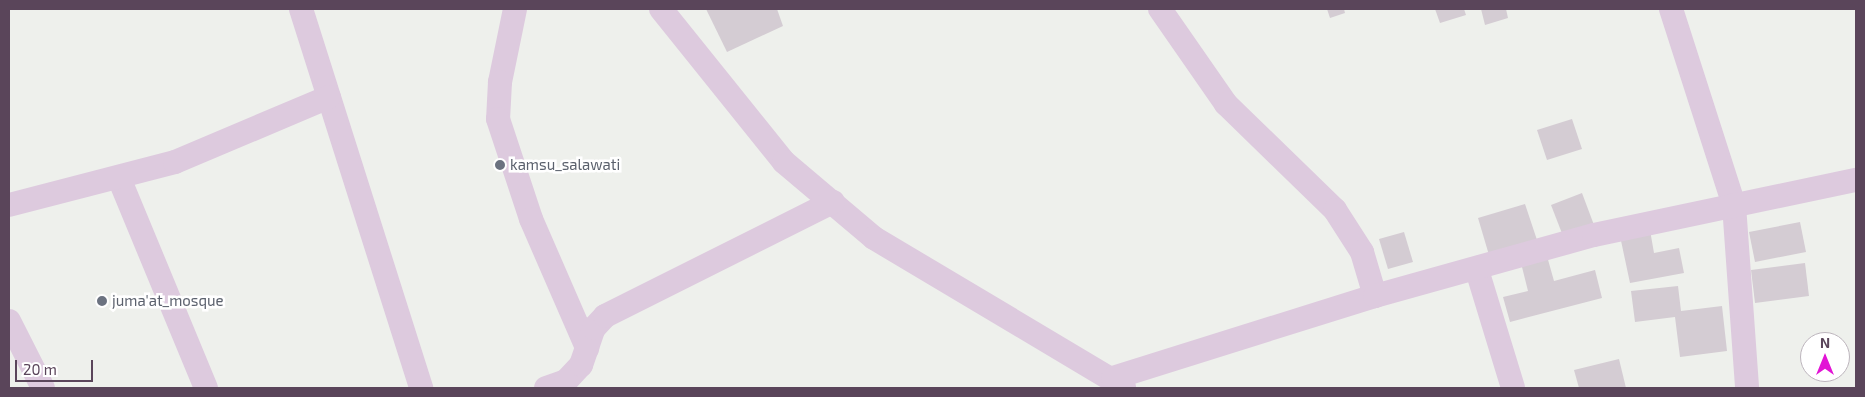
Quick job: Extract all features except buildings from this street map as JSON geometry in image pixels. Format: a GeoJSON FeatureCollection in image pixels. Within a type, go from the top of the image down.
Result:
{"type":"FeatureCollection","features":[{"type":"Feature","properties":{"kind":"street"},"geometry":{"type":"LineString","coordinates":[[301,9],[421,388]]}},
{"type":"Feature","properties":{"kind":"street"},"geometry":{"type":"LineString","coordinates":[[515,9],[500,82],[498,119],[531,219],[587,348]]}},
{"type":"Feature","properties":{"kind":"street"},"geometry":{"type":"LineString","coordinates":[[661,9],[784,162],[874,238],[1119,383],[1375,296],[1477,270],[1594,235],[1856,180]]}},
{"type":"Feature","properties":{"kind":"street"},"geometry":{"type":"LineString","coordinates":[[1160,9],[1226,104],[1335,210],[1362,252],[1375,296]]}},
{"type":"Feature","properties":{"kind":"street"},"geometry":{"type":"LineString","coordinates":[[1671,9],[1734,206],[1747,388]]}},
{"type":"Feature","properties":{"kind":"street"},"geometry":{"type":"LineString","coordinates":[[9,205],[175,162],[329,97]]}},
{"type":"Feature","properties":{"kind":"street"},"geometry":{"type":"LineString","coordinates":[[119,178],[206,388]]}},
{"type":"Feature","properties":{"kind":"street"},"geometry":{"type":"LineString","coordinates":[[561,386],[581,365],[594,328],[605,316],[832,202]]}},
{"type":"Feature","properties":{"kind":"street"},"geometry":{"type":"LineString","coordinates":[[1477,270],[1513,388]]}},
{"type":"Feature","properties":{"kind":"street"},"geometry":{"type":"LineString","coordinates":[[9,321],[43,388]]}},
{"type":"Feature","properties":{"kind":"place","name":"kamsu_salawati"},"geometry":{"type":"Point","coordinates":[500,165]}},
{"type":"Feature","properties":{"kind":"place","name":"juma'at_mosque"},"geometry":{"type":"Point","coordinates":[102,301]}}]}
